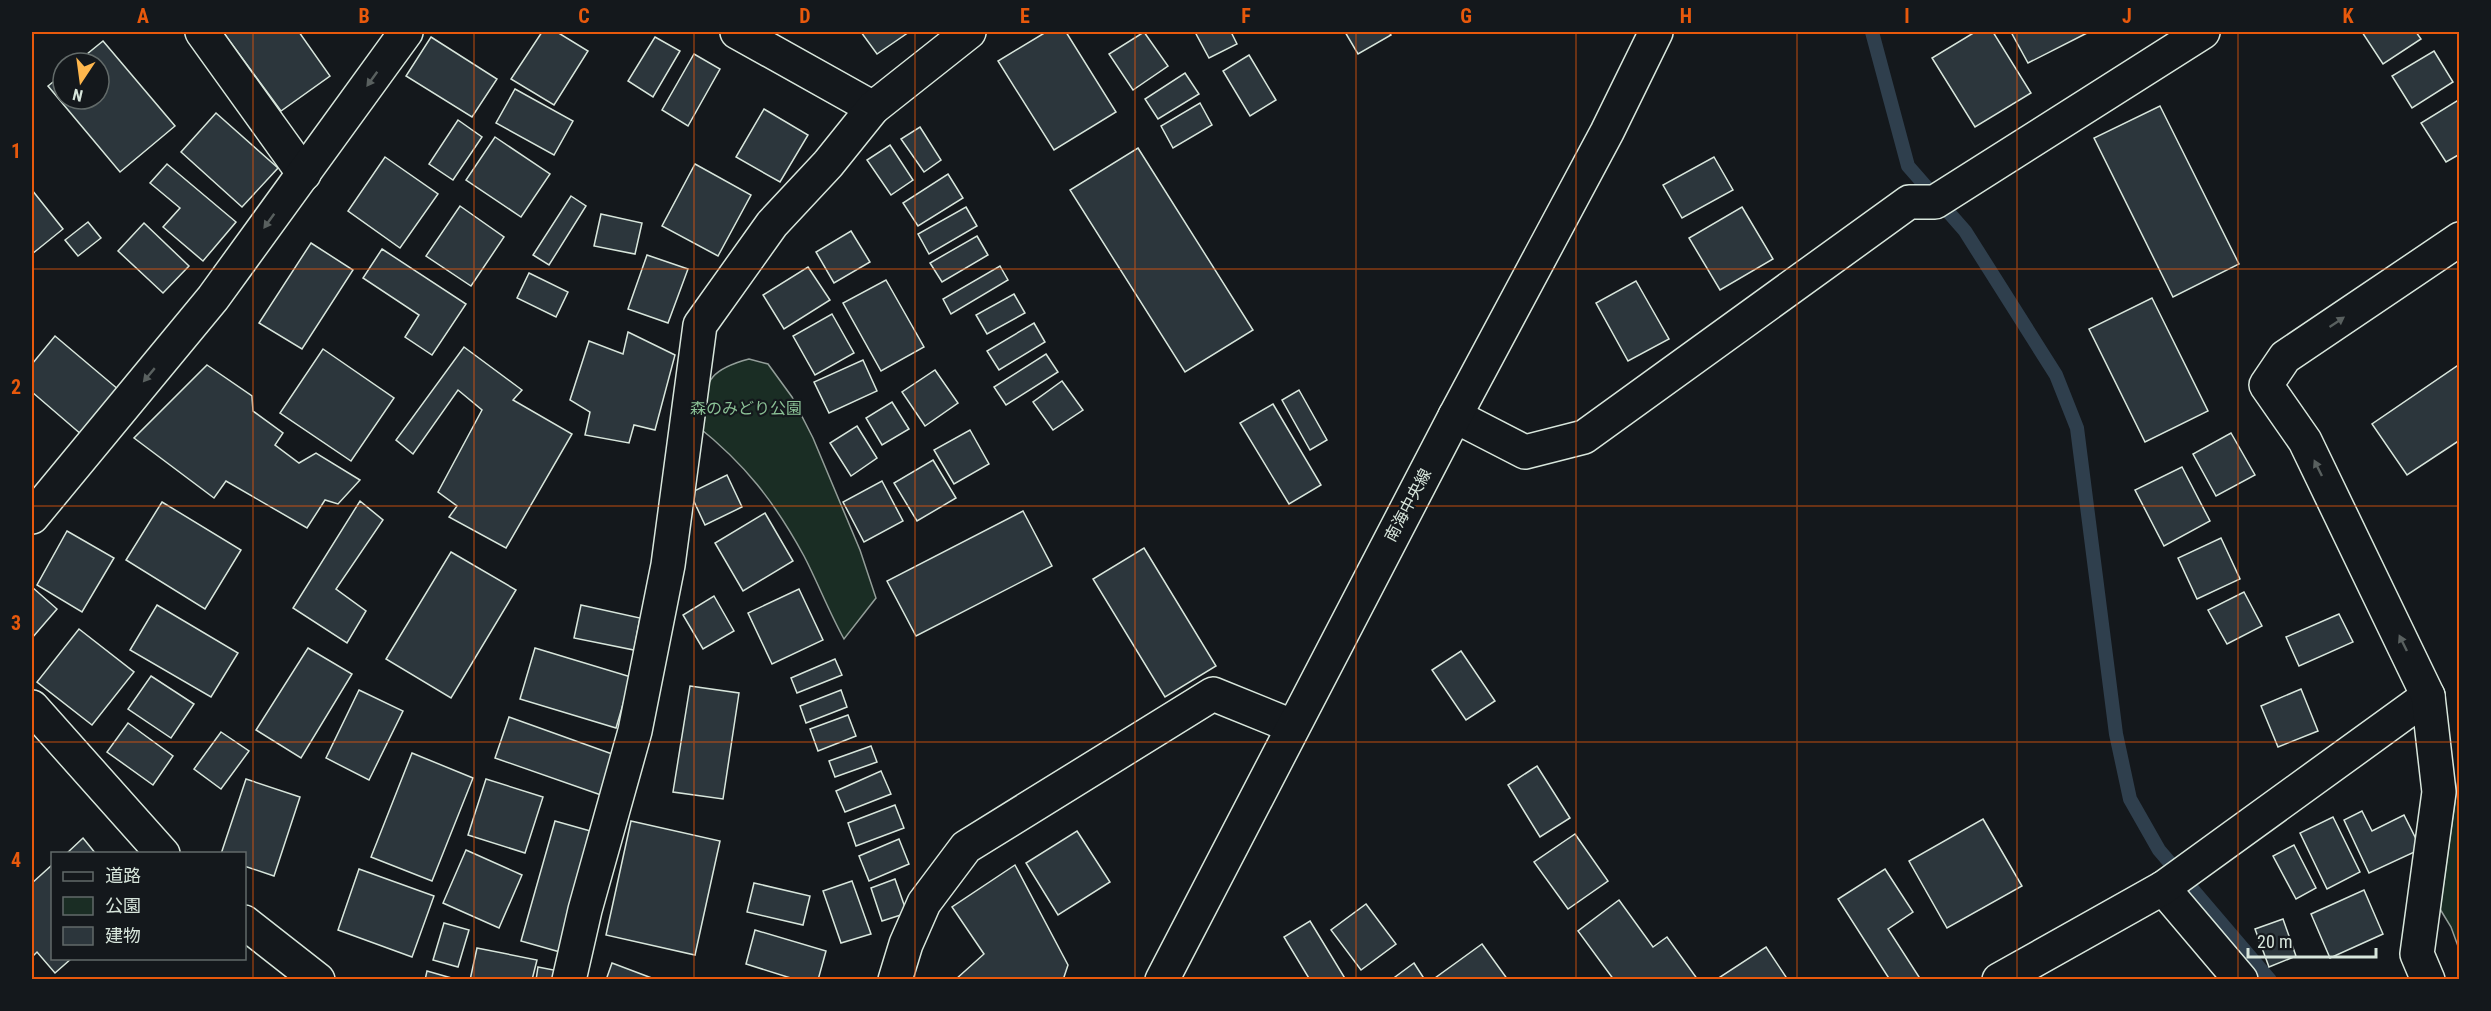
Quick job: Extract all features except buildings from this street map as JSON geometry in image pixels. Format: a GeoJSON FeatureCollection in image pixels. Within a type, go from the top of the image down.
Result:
{"type":"FeatureCollection","features":[{"type":"Feature","properties":{"kind":"street"},"geometry":{"type":"LineString","coordinates":[[202,32],[304,174]]}},
{"type":"Feature","properties":{"kind":"street"},"geometry":{"type":"LineString","coordinates":[[32,517],[213,298],[406,32]]}},
{"type":"Feature","properties":{"kind":"street"},"geometry":{"type":"LineString","coordinates":[[737,32],[873,108]]}},
{"type":"Feature","properties":{"kind":"street"},"geometry":{"type":"LineString","coordinates":[[569,980],[585,910],[635,730],[668,565],[700,325],[772,224],[828,164],[873,108],[969,32]]}},
{"type":"Feature","properties":{"kind":"street","name":"南海中央線"},"geometry":{"type":"LineString","coordinates":[[1162,980],[1455,416],[1608,132],[1656,32]]}},
{"type":"Feature","properties":{"kind":"street"},"geometry":{"type":"LineString","coordinates":[[1455,416],[1525,452],[1584,437],[1909,202],[1943,197],[2204,32]]}},
{"type":"Feature","properties":{"kind":"street"},"geometry":{"type":"LineString","coordinates":[[2428,980],[2417,954],[2439,792],[2428,696],[2305,441],[2266,385],[2285,357],[2460,239]]}},
{"type":"Feature","properties":{"kind":"street"},"geometry":{"type":"LineString","coordinates":[[895,980],[906,944],[924,903],[966,847],[1213,694],[1292,726]]}},
{"type":"Feature","properties":{"kind":"street"},"geometry":{"type":"LineString","coordinates":[[1999,980],[2173,880],[2428,696]]}},
{"type":"Feature","properties":{"kind":"street"},"geometry":{"type":"LineString","coordinates":[[32,707],[161,852]]}},
{"type":"Feature","properties":{"kind":"street"},"geometry":{"type":"LineString","coordinates":[[2173,880],[2241,980]]}},
{"type":"Feature","properties":{"kind":"street"},"geometry":{"type":"LineString","coordinates":[[246,924],[318,980]]}},
{"type":"Feature","properties":{"kind":"green space","name":"森のみどり公園"},"geometry":{"type":"Polygon","coordinates":[[[749,359],[768,364],[792,397],[813,438],[860,550],[876,598],[844,639],[804,556],[770,501],[744,469],[696,425],[710,381],[723,368],[749,359]]]}},
{"type":"Feature","properties":{"kind":"green space"},"geometry":{"type":"Polygon","coordinates":[[[2459,772],[2459,949],[2451,927],[2440,909],[2459,772]]]}},
{"type":"Feature","properties":{"kind":"waterway"},"geometry":{"type":"LineString","coordinates":[[1872,32],[1908,166],[1965,231],[2056,375],[2077,428],[2116,734],[2130,799],[2159,850],[2270,980]]}}]}
